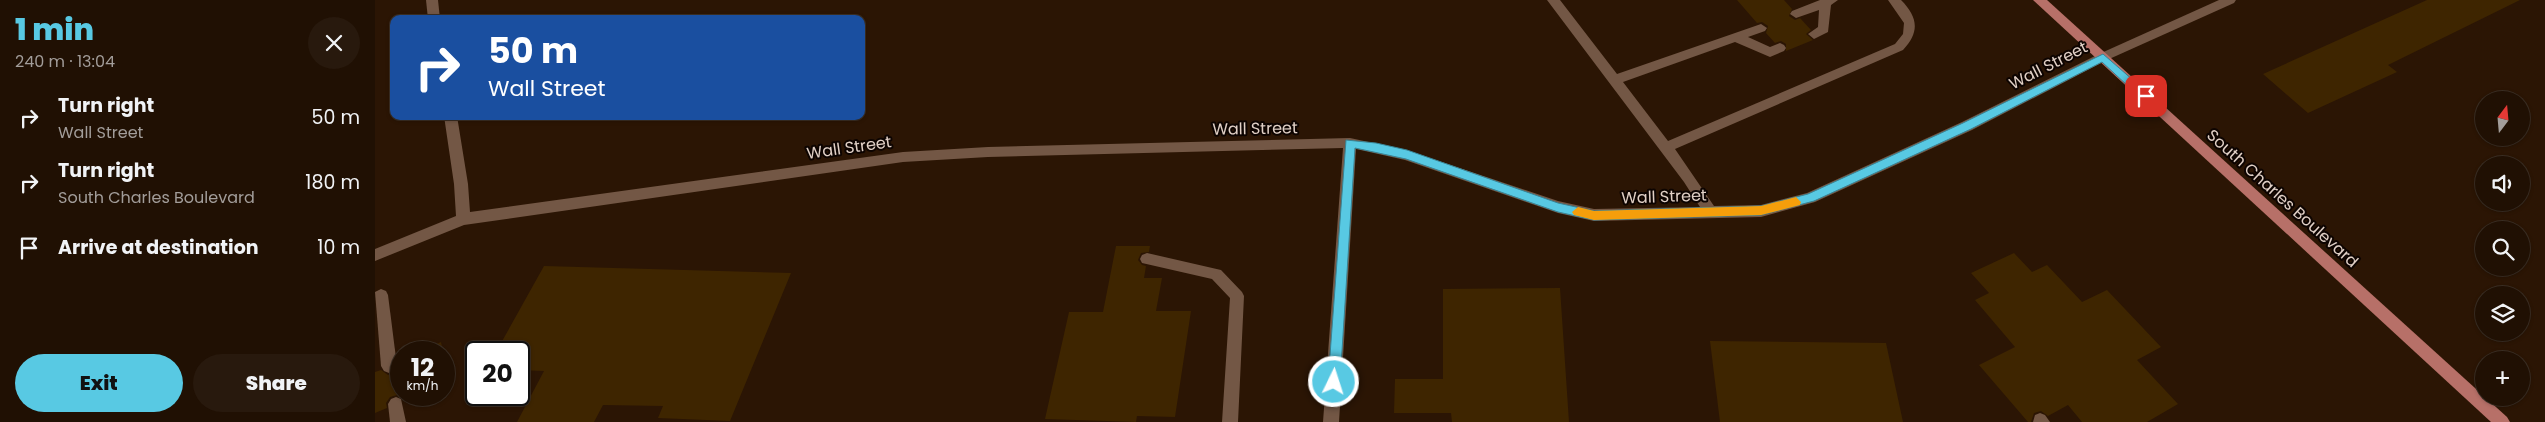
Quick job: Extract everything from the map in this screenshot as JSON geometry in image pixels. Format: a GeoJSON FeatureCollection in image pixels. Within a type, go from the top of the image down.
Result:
{"type":"FeatureCollection","features":[{"type":"Feature","properties":{"kind":"main road","name":"South Charles Boulevard"},"geometry":{"type":"LineString","coordinates":[[2039,0],[2502,422]]}},
{"type":"Feature","properties":{"kind":"street"},"geometry":{"type":"LineString","coordinates":[[433,0],[434,15]]}},
{"type":"Feature","properties":{"kind":"street"},"geometry":{"type":"LineString","coordinates":[[1553,0],[1689,178],[1710,212]]}},
{"type":"Feature","properties":{"kind":"street"},"geometry":{"type":"LineString","coordinates":[[1665,148],[1899,46],[1908,38],[1911,25],[1907,14],[1894,0]]}},
{"type":"Feature","properties":{"kind":"street","name":"Wall Street"},"geometry":{"type":"LineString","coordinates":[[375,255],[463,219],[903,157],[988,152],[1349,144],[1376,147],[1407,155],[1558,207],[1594,215],[1761,211],[1810,198],[1967,126],[2103,57],[2230,0]]}},
{"type":"Feature","properties":{"kind":"street"},"geometry":{"type":"LineString","coordinates":[[1796,14],[1829,1]]}},
{"type":"Feature","properties":{"kind":"street"},"geometry":{"type":"LineString","coordinates":[[1814,34],[1824,29],[1829,1]]}},
{"type":"Feature","properties":{"kind":"street"},"geometry":{"type":"LineString","coordinates":[[1614,80],[1761,28]]}},
{"type":"Feature","properties":{"kind":"street"},"geometry":{"type":"LineString","coordinates":[[1735,37],[1770,52],[1780,48]]}},
{"type":"Feature","properties":{"kind":"street"},"geometry":{"type":"LineString","coordinates":[[451,120],[461,184],[463,219]]}},
{"type":"Feature","properties":{"kind":"street"},"geometry":{"type":"LineString","coordinates":[[1331,422],[1349,144]]}},
{"type":"Feature","properties":{"kind":"street"},"geometry":{"type":"LineString","coordinates":[[1147,259],[1216,274],[1237,296],[1231,422]]}},
{"type":"Feature","properties":{"kind":"street"},"geometry":{"type":"LineString","coordinates":[[381,295],[389,366]]}},
{"type":"Feature","properties":{"kind":"street"},"geometry":{"type":"LineString","coordinates":[[396,406],[398,422]]}},
{"type":"Feature","properties":{"kind":"building"},"geometry":{"type":"Polygon","coordinates":[[[1737,0],[1784,0],[1792,9],[1789,16],[1795,20],[1800,18],[1811,30],[1806,34],[1813,40],[1786,51],[1786,44],[1781,41],[1775,43],[1766,33],[1768,26],[1762,22],[1757,23],[1737,0]]]}},
{"type":"Feature","properties":{"kind":"building"},"geometry":{"type":"Polygon","coordinates":[[[2427,0],[2520,0],[2388,65],[2397,72],[2308,113],[2263,74],[2427,0]]]}},
{"type":"Feature","properties":{"kind":"building"},"geometry":{"type":"Polygon","coordinates":[[[1116,246],[1150,246],[1149,252],[1141,253],[1138,260],[1142,265],[1146,266],[1144,278],[1162,278],[1156,311],[1191,311],[1175,417],[1137,416],[1136,422],[1045,419],[1069,312],[1103,312],[1116,246]]]}},
{"type":"Feature","properties":{"kind":"building"},"geometry":{"type":"Polygon","coordinates":[[[2014,253],[2032,272],[2047,265],[2082,302],[2107,290],[2161,347],[2137,360],[2178,404],[2147,422],[2082,422],[2068,405],[2048,416],[2041,411],[2034,413],[2031,422],[2028,422],[1979,365],[2015,347],[1975,300],[1989,293],[1971,273],[2014,253]]]}},
{"type":"Feature","properties":{"kind":"building"},"geometry":{"type":"Polygon","coordinates":[[[544,266],[791,273],[730,421],[658,418],[663,406],[603,405],[594,422],[517,422],[525,406],[530,406],[530,397],[544,371],[530,370],[530,341],[502,341],[544,266]]]}},
{"type":"Feature","properties":{"kind":"building"},"geometry":{"type":"Polygon","coordinates":[[[1560,288],[1569,422],[1452,422],[1451,413],[1394,413],[1395,379],[1443,379],[1443,289],[1560,288]]]}},
{"type":"Feature","properties":{"kind":"building"},"geometry":{"type":"Polygon","coordinates":[[[1710,341],[1886,343],[1903,422],[1720,422],[1710,341]]]}},
{"type":"Feature","properties":{"kind":"building"},"geometry":{"type":"Polygon","coordinates":[[[381,370],[390,374],[390,397],[386,403],[387,408],[375,413],[375,372],[381,370]]]}},
{"type":"Feature","properties":{"kind":"slow traffic"},"geometry":{"type":"LineString","coordinates":[[1578,212],[1594,215],[1761,211],[1796,202]]}},
{"type":"Feature","properties":{"kind":"route"},"geometry":{"type":"LineString","coordinates":[[1334,382],[1349,144],[1376,147],[1407,155],[1558,207],[1594,215],[1761,211],[1810,198],[1967,126],[2103,57],[2146,96]]}}]}
